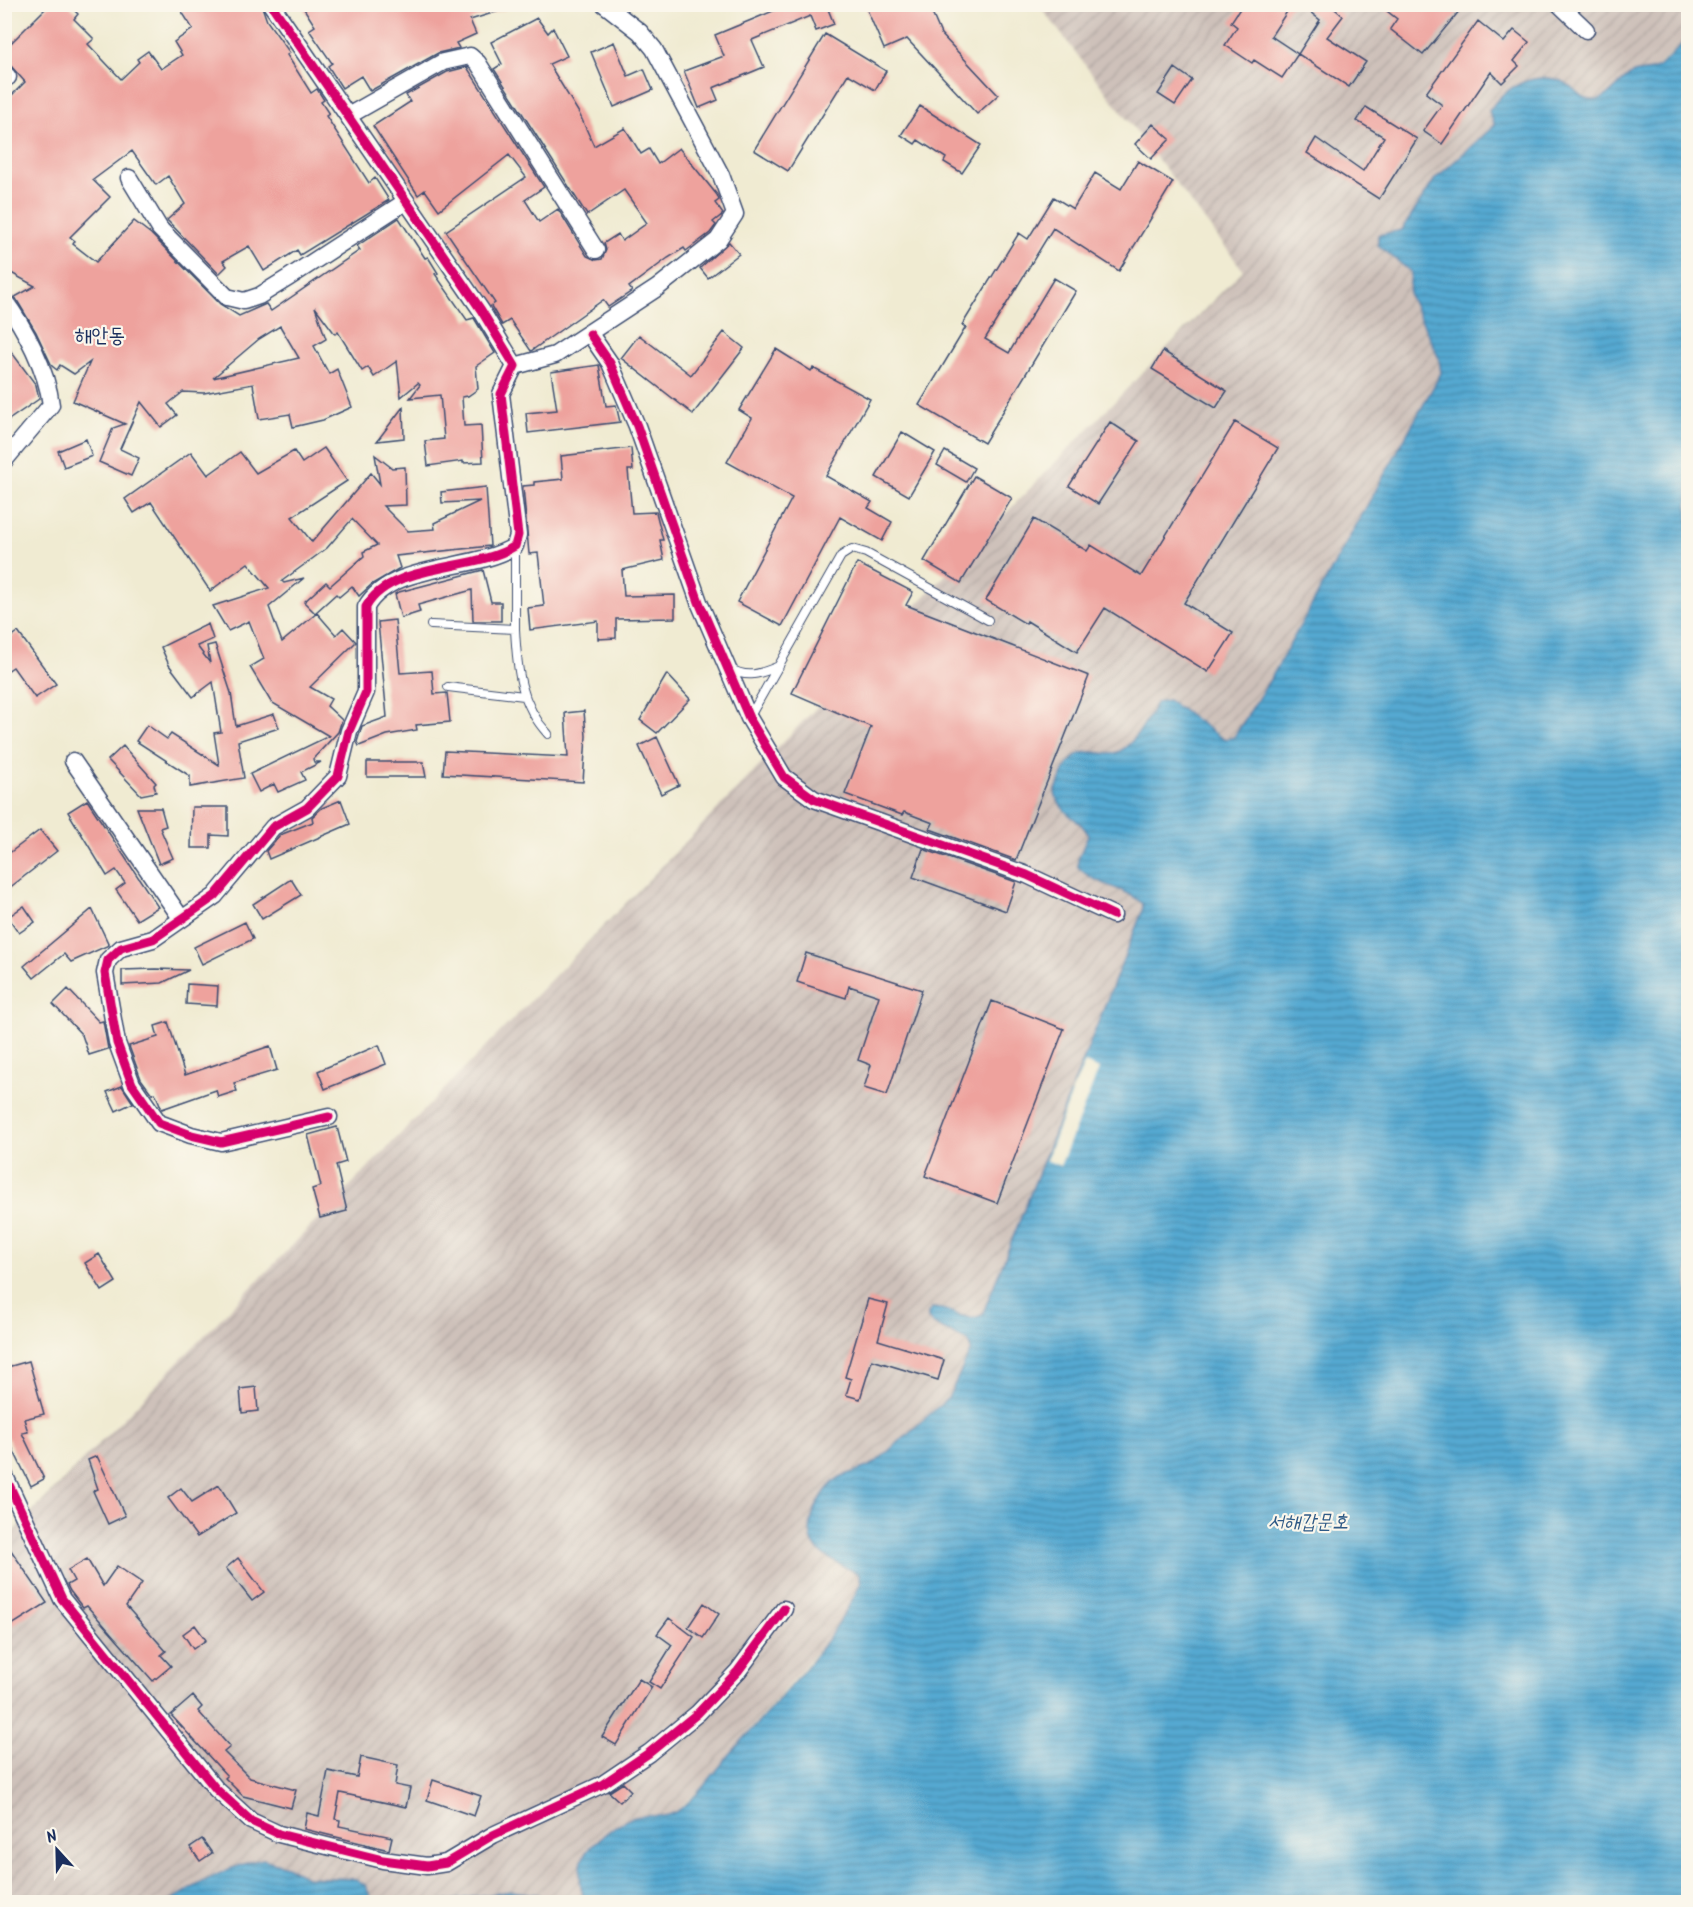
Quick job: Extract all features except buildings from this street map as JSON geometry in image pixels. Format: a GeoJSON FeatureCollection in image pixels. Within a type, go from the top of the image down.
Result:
{"type":"FeatureCollection","features":[{"type":"Feature","properties":{"kind":"street"},"geometry":{"type":"LineString","coordinates":[[272,4],[405,202],[481,310],[514,366]]}},
{"type":"Feature","properties":{"kind":"street"},"geometry":{"type":"LineString","coordinates":[[514,366],[555,355],[657,288],[718,240],[735,214],[721,175],[654,49],[640,32],[604,4]]}},
{"type":"Feature","properties":{"kind":"street"},"geometry":{"type":"LineString","coordinates":[[1559,4],[1586,30]]}},
{"type":"Feature","properties":{"kind":"street"},"geometry":{"type":"LineString","coordinates":[[348,116],[443,62],[470,56],[478,63],[596,250]]}},
{"type":"Feature","properties":{"kind":"street"},"geometry":{"type":"LineString","coordinates":[[129,178],[160,229],[227,297],[244,301],[259,296],[405,202]]}},
{"type":"Feature","properties":{"kind":"street"},"geometry":{"type":"LineString","coordinates":[[4,300],[22,324],[50,391],[51,405],[4,461]]}},
{"type":"Feature","properties":{"kind":"street"},"geometry":{"type":"LineString","coordinates":[[590,334],[610,363],[637,426],[677,543],[726,666],[749,718],[784,777],[814,799],[1027,875],[1113,915]]}},
{"type":"Feature","properties":{"kind":"street"},"geometry":{"type":"LineString","coordinates":[[329,1117],[221,1142],[190,1135],[159,1123],[132,1084],[117,1042],[105,973],[108,960],[121,948],[153,939],[215,896],[273,827],[307,808],[338,776],[349,730],[366,692],[366,607],[372,596],[397,581],[462,565],[515,546],[518,535],[501,394],[514,366]]}},
{"type":"Feature","properties":{"kind":"street"},"geometry":{"type":"LineString","coordinates":[[73,761],[181,918]]}},
{"type":"Feature","properties":{"kind":"street"},"geometry":{"type":"LineString","coordinates":[[4,1474],[62,1599],[216,1790],[251,1821],[279,1834],[383,1860],[427,1866],[446,1863],[493,1835],[603,1784],[649,1753],[698,1713],[738,1671],[784,1609]]}},
{"type":"Feature","properties":{"kind":"lane"},"geometry":{"type":"LineString","coordinates":[[515,546],[517,659],[524,696],[530,711],[548,734]]}},
{"type":"Feature","properties":{"kind":"lane"},"geometry":{"type":"LineString","coordinates":[[749,718],[841,556],[852,549],[866,553],[988,620]]}},
{"type":"Feature","properties":{"kind":"lane"},"geometry":{"type":"LineString","coordinates":[[431,625],[515,629]]}},
{"type":"Feature","properties":{"kind":"lane"},"geometry":{"type":"LineString","coordinates":[[726,666],[740,675],[759,675],[780,665]]}},
{"type":"Feature","properties":{"kind":"lane"},"geometry":{"type":"LineString","coordinates":[[447,687],[524,696]]}},
{"type":"Feature","properties":{"kind":"shaded area"},"geometry":{"type":"Polygon","coordinates":[[[1039,5],[1688,5],[1688,38],[1652,71],[1633,73],[1607,95],[1596,101],[1587,98],[1565,82],[1515,85],[1491,118],[1495,125],[1435,179],[1402,230],[1378,236],[1378,245],[1411,272],[1409,295],[1439,359],[1441,373],[1247,719],[1234,737],[1226,739],[1168,701],[1157,702],[1133,739],[1121,751],[1105,755],[1087,752],[1076,756],[1055,793],[1063,811],[1086,828],[1088,835],[1078,860],[1084,873],[1137,899],[1143,904],[1142,912],[983,1313],[980,1318],[972,1319],[940,1307],[972,1347],[948,1398],[875,1463],[864,1470],[840,1477],[828,1488],[825,1556],[859,1574],[861,1582],[857,1592],[836,1629],[700,1789],[676,1811],[662,1818],[653,1816],[582,1894],[585,1902],[542,1902],[539,1895],[511,1891],[443,1902],[373,1902],[365,1885],[356,1879],[306,1877],[286,1866],[214,1875],[169,1902],[5,1902],[4,1541],[1243,270],[1039,5]]]}},
{"type":"Feature","properties":{"kind":"water","name":"서해갑문호"},"geometry":{"type":"Polygon","coordinates":[[[1688,38],[1688,1902],[585,1902],[580,1868],[588,1850],[605,1834],[626,1820],[641,1816],[667,1815],[684,1806],[803,1672],[835,1629],[861,1582],[859,1574],[827,1557],[812,1542],[811,1522],[819,1500],[840,1477],[875,1463],[948,1398],[971,1350],[969,1342],[933,1324],[928,1318],[928,1313],[933,1308],[939,1308],[972,1318],[983,1313],[1142,912],[1143,904],[1136,898],[1093,878],[1078,867],[1078,860],[1088,835],[1085,829],[1058,802],[1055,793],[1066,767],[1081,753],[1112,754],[1120,751],[1132,742],[1157,702],[1168,700],[1219,736],[1226,739],[1234,737],[1271,678],[1441,373],[1439,359],[1409,295],[1411,272],[1378,245],[1378,235],[1402,230],[1435,179],[1495,125],[1489,111],[1495,102],[1512,88],[1531,80],[1553,79],[1568,84],[1590,100],[1600,99],[1632,74],[1658,67],[1688,38]]]}},
{"type":"Feature","properties":{"kind":"water"},"geometry":{"type":"Polygon","coordinates":[[[263,1859],[286,1866],[306,1877],[356,1879],[365,1885],[373,1902],[169,1902],[226,1871],[263,1859]]]}},
{"type":"Feature","properties":{"kind":"water"},"geometry":{"type":"Polygon","coordinates":[[[511,1891],[539,1895],[542,1902],[443,1902],[511,1891]]]}},
{"type":"Feature","properties":{"kind":"pier"},"geometry":{"type":"Polygon","coordinates":[[[1085,1063],[1099,1069],[1060,1166],[1046,1160],[1071,1092],[1085,1063]]]}},
{"type":"Feature","properties":{"kind":"cycle path"},"geometry":{"type":"LineString","coordinates":[[271,4],[481,310],[515,366],[501,394],[518,535],[515,546],[478,560],[413,575],[394,582],[378,593],[366,607],[366,692],[349,731],[338,776],[307,808],[273,827],[215,896],[153,939],[121,948],[108,960],[105,973],[117,1043],[132,1084],[159,1123],[191,1135],[221,1142],[329,1117]]}},
{"type":"Feature","properties":{"kind":"cycle path"},"geometry":{"type":"LineString","coordinates":[[590,334],[610,363],[637,426],[699,602],[749,718],[784,777],[814,799],[1027,875],[1113,915]]}},
{"type":"Feature","properties":{"kind":"cycle path"},"geometry":{"type":"LineString","coordinates":[[4,1474],[62,1599],[216,1789],[251,1821],[279,1834],[383,1860],[427,1866],[446,1863],[493,1835],[603,1784],[649,1753],[698,1713],[738,1671],[784,1609]]}},
{"type":"Feature","properties":{"kind":"district","name":"해안동"},"geometry":{"type":"Point","coordinates":[100,336]}}]}
